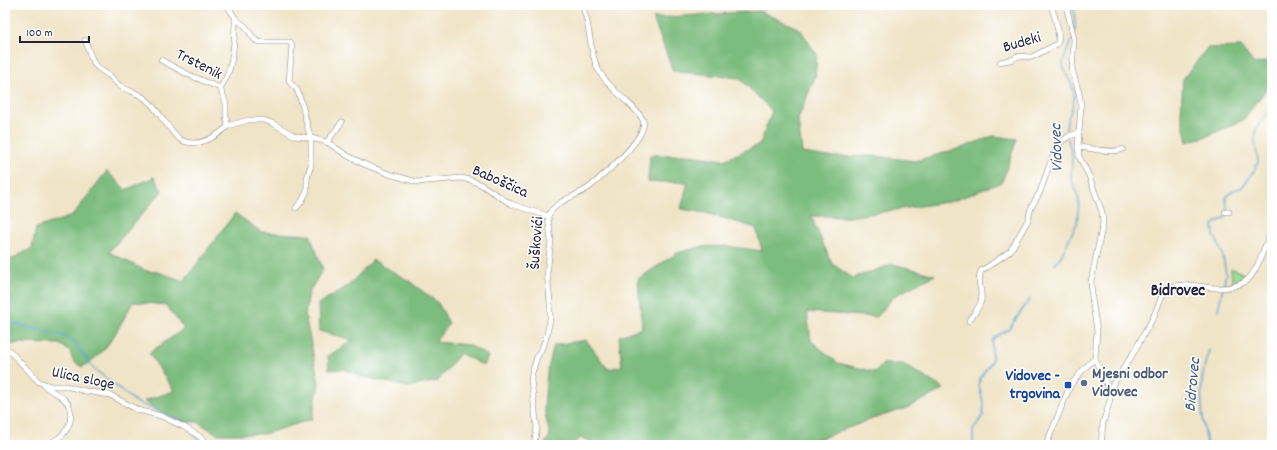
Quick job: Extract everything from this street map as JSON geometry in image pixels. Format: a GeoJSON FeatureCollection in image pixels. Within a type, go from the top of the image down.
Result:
{"type":"FeatureCollection","features":[{"type":"Feature","properties":{"kind":"street"},"geometry":{"type":"LineString","coordinates":[[228,5],[236,19],[245,26],[255,40],[265,43],[285,41],[290,42],[292,45],[289,81],[291,85],[296,87],[298,92],[305,114],[306,126],[311,138],[311,165],[307,178],[307,191],[302,201],[296,208]]}},
{"type":"Feature","properties":{"kind":"street","name":"Šuškovići"},"geometry":{"type":"LineString","coordinates":[[534,445],[537,428],[531,380],[537,357],[546,339],[550,320],[548,273],[551,241],[548,216],[565,200],[589,188],[607,171],[636,141],[643,126],[643,120],[633,107],[614,90],[597,68],[582,5]]}},
{"type":"Feature","properties":{"kind":"street","name":"Budeki"},"geometry":{"type":"LineString","coordinates":[[1000,62],[1014,59],[1017,56],[1032,56],[1057,44],[1059,40],[1058,27],[1051,5]]}},
{"type":"Feature","properties":{"kind":"street"},"geometry":{"type":"LineString","coordinates":[[1069,6],[1073,36],[1072,69],[1081,104],[1078,134],[1079,156],[1099,201],[1103,223],[1091,281],[1097,331],[1095,358],[1110,390],[1110,400],[1103,423],[1101,445]]}},
{"type":"Feature","properties":{"kind":"street"},"geometry":{"type":"LineString","coordinates":[[220,88],[231,64],[236,19]]}},
{"type":"Feature","properties":{"kind":"street"},"geometry":{"type":"LineString","coordinates":[[85,40],[92,59],[99,68],[119,85],[145,97],[181,141],[204,142],[228,126],[248,120],[259,120],[272,123],[295,136],[327,142],[342,122]]}},
{"type":"Feature","properties":{"kind":"street","name":"Trstenik"},"geometry":{"type":"LineString","coordinates":[[161,60],[187,74],[220,88],[226,103],[226,117],[228,126]]}},
{"type":"Feature","properties":{"kind":"street"},"geometry":{"type":"LineString","coordinates":[[968,321],[981,300],[978,280],[981,271],[1010,251],[1028,220],[1031,208],[1040,192],[1058,144],[1067,136],[1078,134]]}},
{"type":"Feature","properties":{"kind":"street","name":"Baboščica"},"geometry":{"type":"LineString","coordinates":[[327,142],[348,156],[389,174],[417,182],[461,178],[470,180],[480,184],[510,204],[548,216]]}},
{"type":"Feature","properties":{"kind":"street"},"geometry":{"type":"LineString","coordinates":[[1078,146],[1111,152],[1123,150]]}},
{"type":"Feature","properties":{"kind":"street"},"geometry":{"type":"LineString","coordinates":[[1110,390],[1131,357],[1153,318],[1162,296],[1168,288],[1178,285],[1218,289],[1240,284],[1250,278],[1272,231]]}},
{"type":"Feature","properties":{"kind":"street","name":"Ulica sloge"},"geometry":{"type":"LineString","coordinates":[[5,346],[39,382],[44,385],[66,386],[84,392],[110,395],[138,410],[160,416],[184,427],[199,436],[208,445]]}},
{"type":"Feature","properties":{"kind":"street"},"geometry":{"type":"LineString","coordinates":[[1046,445],[1070,386],[1095,358]]}},
{"type":"Feature","properties":{"kind":"street"},"geometry":{"type":"LineString","coordinates":[[44,385],[66,400],[71,410],[69,425],[64,433],[49,445]]}},
{"type":"Feature","properties":{"kind":"green space"},"geometry":{"type":"Polygon","coordinates":[[[760,11],[800,29],[817,55],[815,77],[798,119],[802,153],[829,157],[874,156],[915,161],[961,148],[993,136],[1017,139],[1002,182],[953,201],[849,217],[811,216],[832,264],[853,278],[893,264],[935,275],[894,296],[877,317],[807,312],[811,341],[838,363],[875,372],[883,364],[903,364],[944,389],[907,408],[872,419],[803,445],[592,445],[591,441],[581,438],[571,445],[544,445],[550,436],[544,408],[547,373],[554,345],[586,340],[608,369],[622,366],[619,336],[642,328],[638,279],[677,253],[699,247],[726,246],[762,251],[756,228],[706,213],[681,209],[688,182],[648,182],[650,155],[690,155],[724,160],[760,144],[772,111],[739,78],[673,71],[653,18],[760,11]]]}},
{"type":"Feature","properties":{"kind":"green space"},"geometry":{"type":"Polygon","coordinates":[[[1241,47],[1254,64],[1272,60],[1272,82],[1243,120],[1207,136],[1187,142],[1181,113],[1183,79],[1207,48],[1241,47]]]}},
{"type":"Feature","properties":{"kind":"green space"},"geometry":{"type":"Polygon","coordinates":[[[107,171],[126,190],[154,177],[162,191],[109,252],[146,271],[158,272],[184,281],[235,213],[261,232],[310,235],[323,269],[309,292],[305,315],[319,383],[312,419],[264,434],[217,434],[198,422],[186,422],[159,411],[144,401],[174,391],[149,353],[184,329],[166,305],[133,302],[106,347],[82,367],[73,361],[70,352],[60,344],[18,343],[10,345],[5,343],[5,263],[32,248],[36,228],[72,216],[107,171]]]}},
{"type":"Feature","properties":{"kind":"green space"},"geometry":{"type":"Polygon","coordinates":[[[373,260],[409,281],[438,303],[449,323],[435,342],[469,345],[488,356],[484,366],[460,353],[438,381],[408,387],[360,376],[345,369],[329,370],[328,356],[353,340],[319,331],[318,304],[348,286],[373,260]]]}},
{"type":"Feature","properties":{"kind":"green space"},"geometry":{"type":"Polygon","coordinates":[[[1231,269],[1236,270],[1247,276],[1232,283],[1231,269]]]}},
{"type":"Feature","properties":{"kind":"waterway","name":"Vidovec"},"geometry":{"type":"LineString","coordinates":[[1074,5],[1075,31]]}},
{"type":"Feature","properties":{"kind":"waterway","name":"Vidovec"},"geometry":{"type":"LineString","coordinates":[[1067,135],[1066,126],[1073,104],[1074,94],[1063,64],[1065,55],[1072,40]]}},
{"type":"Feature","properties":{"kind":"waterway","name":"Bidrovec"},"geometry":{"type":"LineString","coordinates":[[1227,210],[1226,197],[1234,190],[1241,188],[1253,173],[1258,162],[1255,142],[1256,129],[1272,107]]}},
{"type":"Feature","properties":{"kind":"waterway","name":"Vidovec"},"geometry":{"type":"LineString","coordinates":[[1055,264],[1062,254],[1077,223],[1079,201],[1071,180],[1072,156],[1068,139]]}},
{"type":"Feature","properties":{"kind":"waterway","name":"Bidrovec"},"geometry":{"type":"LineString","coordinates":[[1218,310],[1226,274],[1223,257],[1214,236],[1213,225],[1227,216],[1227,214]]}},
{"type":"Feature","properties":{"kind":"waterway","name":"Vidovec"},"geometry":{"type":"LineString","coordinates":[[975,445],[973,443],[973,430],[983,415],[984,405],[979,386],[980,378],[992,361],[992,342],[995,337],[1008,330],[1030,299]]}},
{"type":"Feature","properties":{"kind":"waterway"},"geometry":{"type":"LineString","coordinates":[[5,321],[71,338],[93,368],[136,402],[190,425],[193,428]]}},
{"type":"Feature","properties":{"kind":"waterway","name":"Bidrovec"},"geometry":{"type":"LineString","coordinates":[[1207,445],[1201,391],[1203,371],[1209,350]]}},
{"type":"Feature","properties":{"kind":"waterway"},"geometry":{"type":"LineString","coordinates":[[194,435],[204,445]]}},
{"type":"Feature","properties":{"kind":"place","name":"Mjesni odbor Vidovec"},"geometry":{"type":"Point","coordinates":[1084,383]}},
{"type":"Feature","properties":{"kind":"place","name":"Vidovec - trgovina"},"geometry":{"type":"Point","coordinates":[1068,385]}},
{"type":"Feature","properties":{"kind":"district","name":"Bidrovec"},"geometry":{"type":"Point","coordinates":[1178,292]}}]}
